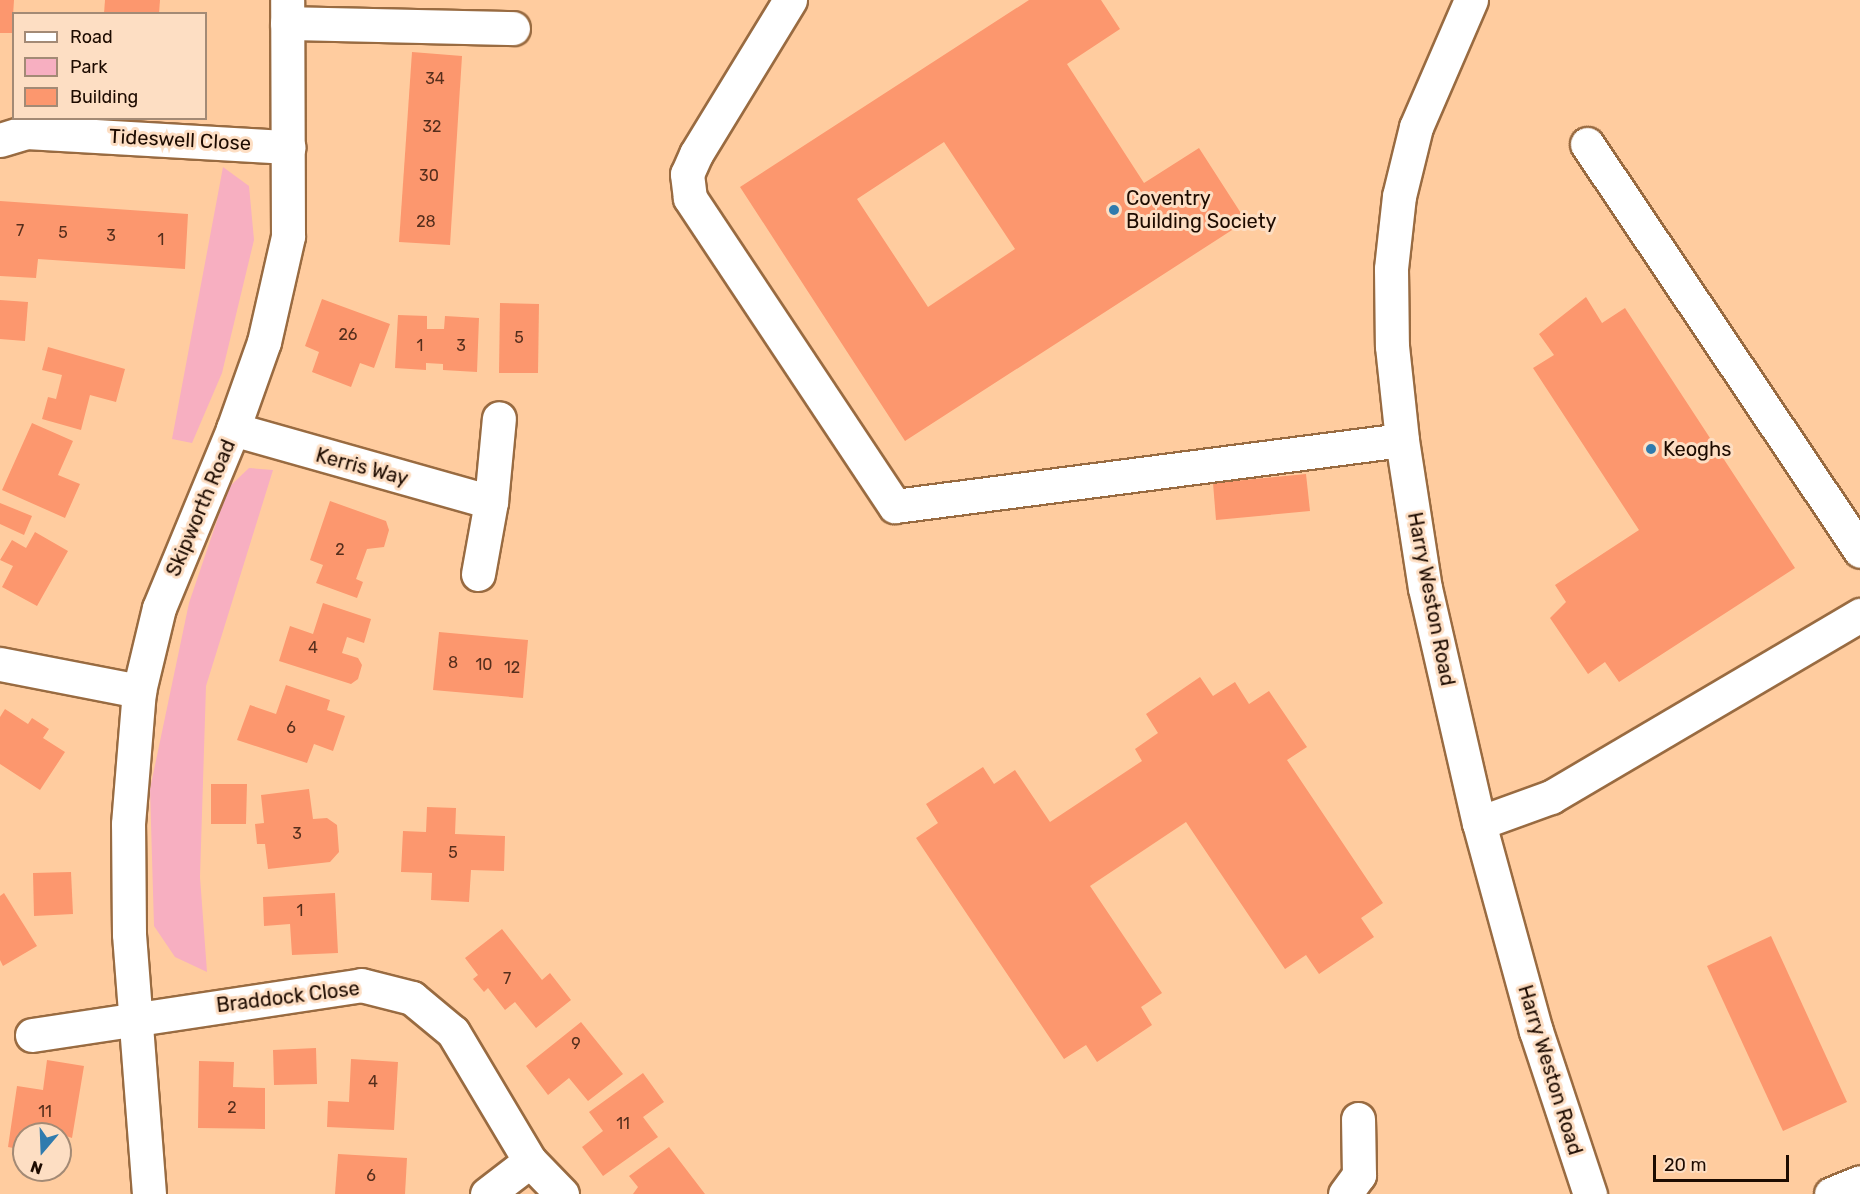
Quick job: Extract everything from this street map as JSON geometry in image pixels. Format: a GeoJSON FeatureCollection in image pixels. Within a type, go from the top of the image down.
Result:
{"type":"FeatureCollection","features":[{"type":"Feature","properties":{"kind":"street"},"geometry":{"type":"LineString","coordinates":[[790,0],[696,154],[687,174],[690,198],[895,506],[1402,440]]}},
{"type":"Feature","properties":{"kind":"street","name":"Harry Weston Road"},"geometry":{"type":"LineString","coordinates":[[1471,0],[1416,127],[1400,196],[1391,269],[1392,346],[1402,440],[1425,588],[1479,823],[1536,1031],[1590,1194]]}},
{"type":"Feature","properties":{"kind":"street"},"geometry":{"type":"LineString","coordinates":[[287,11],[513,28]]}},
{"type":"Feature","properties":{"kind":"street","name":"Skipworth Road"},"geometry":{"type":"LineString","coordinates":[[149,1194],[139,1018],[129,934],[128,824],[139,691],[159,608],[233,429],[264,342],[288,236],[287,11]]}},
{"type":"Feature","properties":{"kind":"street","name":"Tideswell Close"},"geometry":{"type":"LineString","coordinates":[[0,140],[26,132],[289,147]]}},
{"type":"Feature","properties":{"kind":"street"},"geometry":{"type":"LineString","coordinates":[[1587,144],[1860,551]]}},
{"type":"Feature","properties":{"kind":"street"},"geometry":{"type":"LineString","coordinates":[[478,574],[491,502],[499,418]]}},
{"type":"Feature","properties":{"kind":"street","name":"Kerris Way"},"geometry":{"type":"LineString","coordinates":[[233,429],[335,461],[491,502]]}},
{"type":"Feature","properties":{"kind":"street"},"geometry":{"type":"LineString","coordinates":[[1479,823],[1551,797],[1860,615]]}},
{"type":"Feature","properties":{"kind":"street"},"geometry":{"type":"LineString","coordinates":[[0,664],[139,691]]}},
{"type":"Feature","properties":{"kind":"street","name":"Braddock Close"},"geometry":{"type":"LineString","coordinates":[[139,1018],[361,985],[412,998],[453,1032],[530,1161],[562,1194]]}},
{"type":"Feature","properties":{"kind":"street"},"geometry":{"type":"LineString","coordinates":[[32,1035],[139,1018]]}},
{"type":"Feature","properties":{"kind":"street"},"geometry":{"type":"LineString","coordinates":[[1345,1194],[1359,1175],[1358,1119]]}},
{"type":"Feature","properties":{"kind":"street"},"geometry":{"type":"LineString","coordinates":[[488,1194],[530,1161]]}},
{"type":"Feature","properties":{"kind":"street"},"geometry":{"type":"LineString","coordinates":[[1831,1194],[1860,1182]]}},
{"type":"Feature","properties":{"kind":"green space"},"geometry":{"type":"Polygon","coordinates":[[[223,167],[249,186],[254,240],[222,373],[192,443],[172,439],[223,167]]]}},
{"type":"Feature","properties":{"kind":"green space"},"geometry":{"type":"Polygon","coordinates":[[[249,468],[273,470],[206,686],[200,877],[207,972],[175,957],[154,926],[150,789],[189,603],[228,488],[249,468]]]}},
{"type":"Feature","properties":{"kind":"building"},"geometry":{"type":"Polygon","coordinates":[[[0,0],[14,0],[12,33],[0,33],[0,0]]]}},
{"type":"Feature","properties":{"kind":"building"},"geometry":{"type":"Polygon","coordinates":[[[105,0],[160,0],[159,12],[104,12],[105,0]]]}},
{"type":"Feature","properties":{"kind":"building","name":"Coventry Building Society"},"geometry":{"type":"Polygon","coordinates":[[[1029,0],[1101,0],[1120,29],[1067,64],[1144,183],[1199,148],[1246,221],[905,441],[740,187],[1029,0]],[[944,142],[857,199],[928,307],[1015,249],[944,142]]]}},
{"type":"Feature","properties":{"kind":"building"},"geometry":{"type":"Polygon","coordinates":[[[412,52],[462,56],[450,245],[399,242],[412,52]]]}},
{"type":"Feature","properties":{"kind":"building"},"geometry":{"type":"Polygon","coordinates":[[[0,201],[188,214],[185,269],[38,259],[36,278],[0,276],[0,201]]]}},
{"type":"Feature","properties":{"kind":"building","name":"Keoghs"},"geometry":{"type":"Polygon","coordinates":[[[1586,297],[1602,323],[1625,308],[1795,568],[1619,682],[1605,662],[1588,674],[1550,618],[1566,602],[1555,585],[1639,530],[1533,368],[1554,355],[1539,334],[1586,297]]]}},
{"type":"Feature","properties":{"kind":"building"},"geometry":{"type":"Polygon","coordinates":[[[322,299],[390,324],[374,368],[360,363],[351,387],[312,372],[319,352],[305,346],[322,299]]]}},
{"type":"Feature","properties":{"kind":"building"},"geometry":{"type":"Polygon","coordinates":[[[0,300],[28,302],[25,341],[0,339],[0,300]]]}},
{"type":"Feature","properties":{"kind":"building"},"geometry":{"type":"Polygon","coordinates":[[[500,303],[539,304],[538,373],[499,373],[500,303]]]}},
{"type":"Feature","properties":{"kind":"building"},"geometry":{"type":"Polygon","coordinates":[[[398,315],[427,316],[427,329],[444,329],[445,316],[479,318],[477,372],[443,370],[443,364],[426,363],[426,370],[395,368],[398,315]]]}},
{"type":"Feature","properties":{"kind":"building"},"geometry":{"type":"Polygon","coordinates":[[[48,347],[125,369],[116,402],[90,395],[81,430],[42,419],[48,397],[56,399],[62,375],[42,370],[48,347]]]}},
{"type":"Feature","properties":{"kind":"building"},"geometry":{"type":"Polygon","coordinates":[[[32,423],[73,441],[58,475],[80,484],[65,518],[2,490],[32,423]]]}},
{"type":"Feature","properties":{"kind":"building"},"geometry":{"type":"Polygon","coordinates":[[[1306,474],[1310,511],[1216,520],[1213,483],[1306,474]]]}},
{"type":"Feature","properties":{"kind":"building"},"geometry":{"type":"Polygon","coordinates":[[[330,501],[386,521],[389,530],[384,547],[367,549],[356,579],[363,582],[357,598],[316,583],[323,565],[310,560],[330,501]]]}},
{"type":"Feature","properties":{"kind":"building"},"geometry":{"type":"Polygon","coordinates":[[[0,503],[32,516],[24,535],[0,524],[0,503]]]}},
{"type":"Feature","properties":{"kind":"building"},"geometry":{"type":"Polygon","coordinates":[[[35,532],[68,551],[37,606],[2,587],[13,566],[0,560],[12,540],[26,548],[35,532]]]}},
{"type":"Feature","properties":{"kind":"building"},"geometry":{"type":"Polygon","coordinates":[[[323,603],[371,619],[364,643],[347,637],[342,653],[358,658],[362,665],[358,679],[351,684],[279,661],[290,626],[313,634],[323,603]]]}},
{"type":"Feature","properties":{"kind":"building"},"geometry":{"type":"Polygon","coordinates":[[[439,632],[528,640],[523,698],[433,690],[439,632]]]}},
{"type":"Feature","properties":{"kind":"building"},"geometry":{"type":"Polygon","coordinates":[[[1200,677],[1213,696],[1235,682],[1249,704],[1269,691],[1307,747],[1287,760],[1383,903],[1361,918],[1374,937],[1319,974],[1306,955],[1285,969],[1186,822],[1090,886],[1162,993],[1141,1007],[1152,1025],[1097,1062],[1086,1045],[1064,1059],[916,838],[938,823],[926,804],[983,767],[994,784],[1015,770],[1050,822],[1142,761],[1135,749],[1158,733],[1146,714],[1200,677]]]}},
{"type":"Feature","properties":{"kind":"building"},"geometry":{"type":"Polygon","coordinates":[[[286,685],[330,700],[327,710],[345,716],[333,751],[314,744],[307,763],[237,740],[250,705],[276,714],[286,685]]]}},
{"type":"Feature","properties":{"kind":"building"},"geometry":{"type":"Polygon","coordinates":[[[5,709],[28,724],[32,718],[49,729],[43,738],[65,752],[40,790],[0,764],[0,717],[5,709]]]}},
{"type":"Feature","properties":{"kind":"building"},"geometry":{"type":"Polygon","coordinates":[[[211,784],[247,784],[246,824],[211,824],[211,784]]]}},
{"type":"Feature","properties":{"kind":"building"},"geometry":{"type":"Polygon","coordinates":[[[309,789],[313,819],[327,818],[337,825],[339,852],[330,862],[268,869],[265,844],[257,844],[255,824],[264,823],[261,795],[309,789]]]}},
{"type":"Feature","properties":{"kind":"building"},"geometry":{"type":"Polygon","coordinates":[[[427,807],[456,808],[455,834],[505,836],[504,871],[471,870],[469,902],[431,900],[432,873],[401,872],[403,831],[426,832],[427,807]]]}},
{"type":"Feature","properties":{"kind":"building"},"geometry":{"type":"Polygon","coordinates":[[[71,872],[73,914],[34,916],[33,873],[71,872]]]}},
{"type":"Feature","properties":{"kind":"building"},"geometry":{"type":"Polygon","coordinates":[[[4,893],[37,946],[3,966],[0,960],[0,896],[4,893]]]}},
{"type":"Feature","properties":{"kind":"building"},"geometry":{"type":"Polygon","coordinates":[[[335,893],[338,953],[292,955],[290,924],[264,926],[263,897],[335,893]]]}},
{"type":"Feature","properties":{"kind":"building"},"geometry":{"type":"Polygon","coordinates":[[[502,929],[542,980],[550,973],[571,1000],[536,1028],[515,1002],[505,1010],[488,988],[484,992],[473,979],[478,975],[465,958],[502,929]]]}},
{"type":"Feature","properties":{"kind":"building"},"geometry":{"type":"Polygon","coordinates":[[[1771,936],[1847,1102],[1783,1131],[1707,966],[1771,936]]]}},
{"type":"Feature","properties":{"kind":"building"},"geometry":{"type":"Polygon","coordinates":[[[581,1022],[623,1074],[588,1101],[569,1078],[548,1095],[526,1066],[581,1022]]]}},
{"type":"Feature","properties":{"kind":"building"},"geometry":{"type":"Polygon","coordinates":[[[316,1048],[317,1084],[274,1085],[273,1050],[316,1048]]]}},
{"type":"Feature","properties":{"kind":"building"},"geometry":{"type":"Polygon","coordinates":[[[351,1059],[398,1062],[394,1130],[327,1127],[328,1101],[349,1102],[351,1059]]]}},
{"type":"Feature","properties":{"kind":"building"},"geometry":{"type":"Polygon","coordinates":[[[47,1060],[84,1066],[72,1138],[72,1122],[12,1122],[12,1148],[8,1147],[17,1086],[43,1090],[47,1060]]]}},
{"type":"Feature","properties":{"kind":"building"},"geometry":{"type":"Polygon","coordinates":[[[199,1061],[234,1062],[233,1087],[265,1088],[265,1129],[198,1128],[199,1061]]]}},
{"type":"Feature","properties":{"kind":"building"},"geometry":{"type":"Polygon","coordinates":[[[643,1073],[664,1102],[643,1117],[658,1137],[603,1176],[582,1147],[603,1131],[589,1112],[643,1073]]]}},
{"type":"Feature","properties":{"kind":"building"},"geometry":{"type":"Polygon","coordinates":[[[669,1147],[705,1194],[633,1194],[638,1187],[629,1176],[669,1147]]]}},
{"type":"Feature","properties":{"kind":"building"},"geometry":{"type":"Polygon","coordinates":[[[338,1154],[407,1158],[405,1194],[335,1194],[338,1154]]]}},
{"type":"Feature","properties":{"kind":"place","name":"Coventry Building Society"},"geometry":{"type":"Point","coordinates":[1114,210]}},
{"type":"Feature","properties":{"kind":"place","name":"Keoghs"},"geometry":{"type":"Point","coordinates":[1651,449]}}]}
